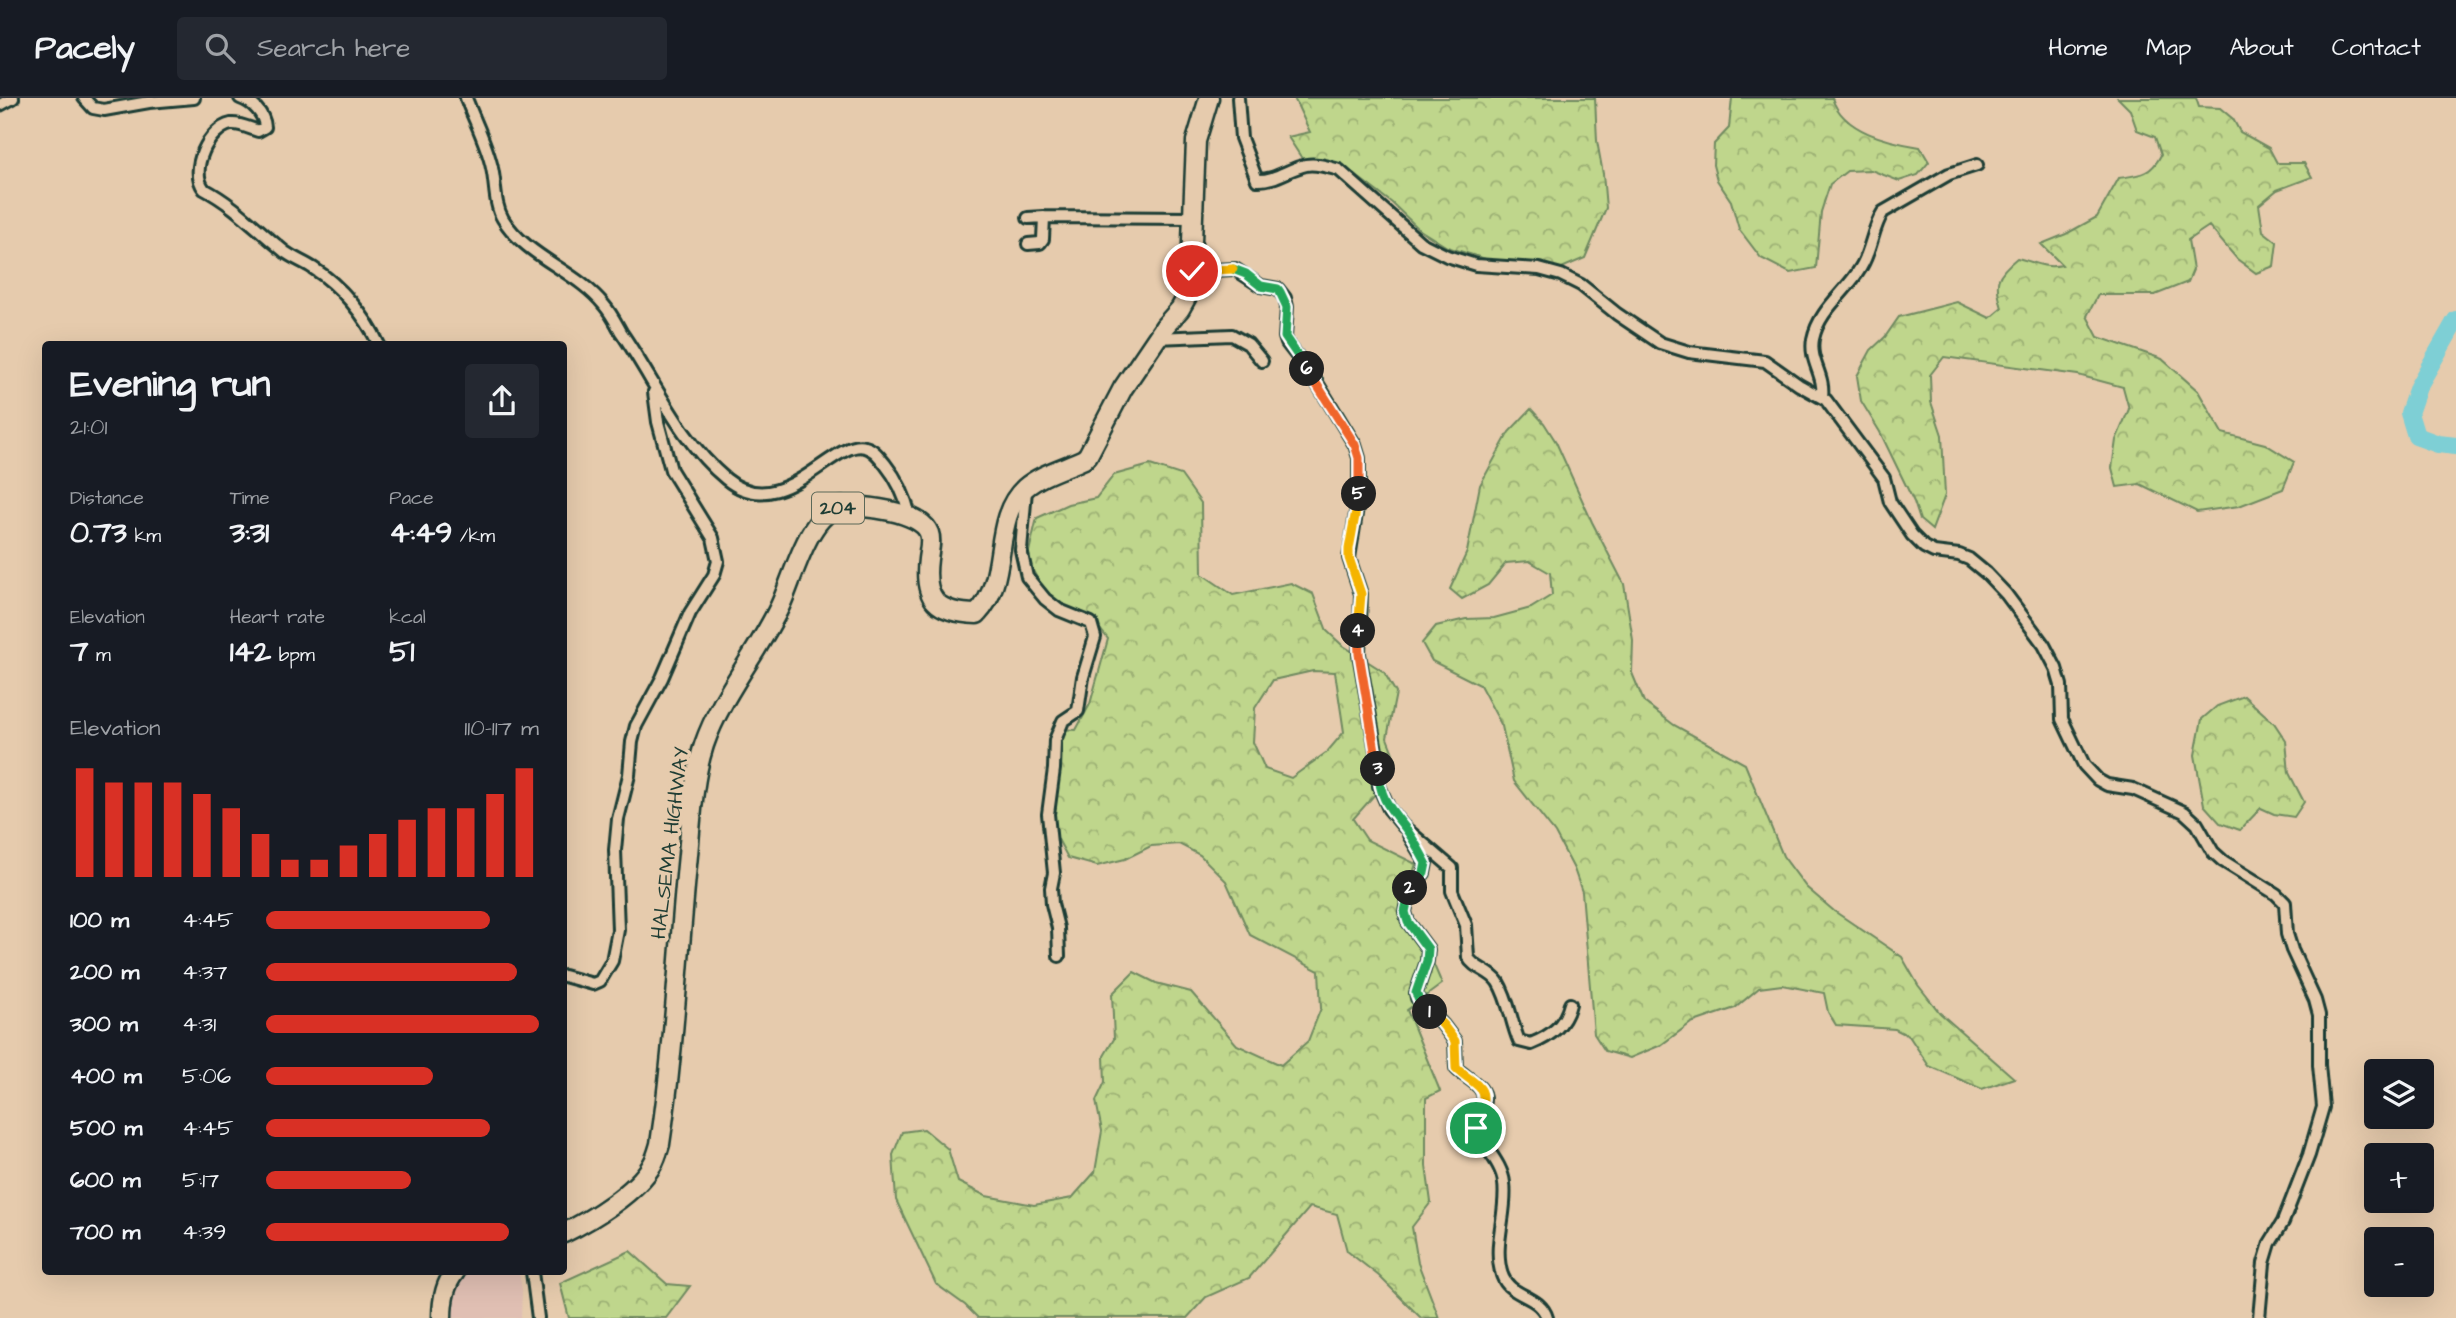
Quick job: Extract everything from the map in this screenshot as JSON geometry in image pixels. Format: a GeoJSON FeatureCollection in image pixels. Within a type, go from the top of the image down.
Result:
{"type":"FeatureCollection","features":[{"type":"Feature","properties":{"kind":"highway"},"geometry":{"type":"LineString","coordinates":[[910,516],[922,522],[929,532],[927,586],[940,607],[958,613],[977,614],[988,603],[993,591],[1010,510],[1026,487],[1084,459],[1123,388],[1190,291],[1196,141],[1209,98]]}},
{"type":"Feature","properties":{"kind":"highway","name":"HALSEMA HIGHWAY"},"geometry":{"type":"LineString","coordinates":[[567,1232],[631,1190],[652,1166],[660,1144],[692,815],[700,758],[711,727],[780,606],[794,568],[820,519],[828,510],[841,507],[861,508],[910,516]]}},
{"type":"Feature","properties":{"kind":"highway"},"geometry":{"type":"LineString","coordinates":[[442,1318],[445,1290],[451,1275]]}},
{"type":"Feature","properties":{"kind":"street"},"geometry":{"type":"LineString","coordinates":[[0,105],[13,98]]}},
{"type":"Feature","properties":{"kind":"street"},"geometry":{"type":"LineString","coordinates":[[84,98],[93,108],[104,110],[194,98]]}},
{"type":"Feature","properties":{"kind":"street"},"geometry":{"type":"LineString","coordinates":[[240,98],[252,104],[262,116],[265,127],[258,131],[235,124],[218,130],[204,152],[200,184],[242,213],[288,254],[327,279],[363,316],[377,341]]}},
{"type":"Feature","properties":{"kind":"street"},"geometry":{"type":"LineString","coordinates":[[466,98],[492,165],[499,211],[505,222],[521,239],[604,304],[678,425],[707,461],[727,480],[743,489],[766,492],[806,478],[846,450],[863,446],[873,450],[894,475],[905,494],[910,516]]}},
{"type":"Feature","properties":{"kind":"street"},"geometry":{"type":"LineString","coordinates":[[1238,98],[1241,138],[1257,180],[1271,180],[1308,165],[1323,165],[1339,170],[1421,243],[1447,256],[1476,265],[1539,269],[1561,275],[1581,285],[1660,343],[1689,352],[1765,361],[1799,385],[1822,397],[1884,478],[1890,502],[1912,535],[1924,547],[1934,552],[1969,559],[1986,573],[2006,594],[2044,645],[2061,685],[2062,719],[2084,765],[2098,780],[2107,785],[2133,789],[2184,812],[2197,824],[2213,852],[2276,894],[2285,903],[2287,934],[2319,1015],[2319,1065],[2323,1107],[2309,1154],[2283,1222],[2270,1243],[2264,1263],[2259,1318]]}},
{"type":"Feature","properties":{"kind":"street"},"geometry":{"type":"LineString","coordinates":[[1822,397],[1824,384],[1813,359],[1812,341],[1827,310],[1861,267],[1871,247],[1877,220],[1882,212],[1949,174],[1977,165]]}},
{"type":"Feature","properties":{"kind":"street"},"geometry":{"type":"LineString","coordinates":[[1028,244],[1040,243],[1043,239],[1044,217]]}},
{"type":"Feature","properties":{"kind":"street"},"geometry":{"type":"LineString","coordinates":[[1028,218],[1193,218]]}},
{"type":"Feature","properties":{"kind":"street"},"geometry":{"type":"LineString","coordinates":[[1192,271],[1235,269],[1261,286],[1278,289],[1287,307],[1287,343],[1314,379],[1355,445],[1359,458],[1359,495],[1349,558],[1361,594],[1359,654],[1376,751],[1379,786],[1388,809],[1452,868],[1452,891],[1466,925],[1468,957],[1497,982],[1520,1041],[1531,1044],[1549,1035],[1563,1023],[1570,1004]]}},
{"type":"Feature","properties":{"kind":"street"},"geometry":{"type":"LineString","coordinates":[[1156,338],[1232,335],[1248,344],[1262,361]]}},
{"type":"Feature","properties":{"kind":"street"},"geometry":{"type":"LineString","coordinates":[[567,977],[593,984],[600,981],[612,961],[618,930],[615,850],[618,819],[629,775],[636,726],[662,678],[691,613],[714,575],[718,561],[713,538],[671,470],[657,422],[653,382]]}},
{"type":"Feature","properties":{"kind":"street"},"geometry":{"type":"LineString","coordinates":[[1026,487],[1021,550],[1027,577],[1045,599],[1059,610],[1091,623],[1095,631],[1083,677],[1078,711],[1063,720],[1055,740],[1048,814],[1054,873],[1052,904],[1058,929],[1059,956]]}},
{"type":"Feature","properties":{"kind":"street"},"geometry":{"type":"LineString","coordinates":[[1404,825],[1426,863],[1424,873],[1410,888],[1405,912],[1408,922],[1428,949],[1417,998],[1455,1041],[1456,1068],[1482,1089],[1484,1100],[1476,1118],[1476,1128],[1496,1161],[1504,1184],[1499,1237],[1502,1275],[1515,1291],[1537,1301],[1547,1318]]}},
{"type":"Feature","properties":{"kind":"street"},"geometry":{"type":"LineString","coordinates":[[533,1275],[538,1318]]}},
{"type":"Feature","properties":{"kind":"shaded area"},"geometry":{"type":"Polygon","coordinates":[[[458,1275],[520,1275],[521,1318],[447,1318],[448,1288],[458,1275]]]}},
{"type":"Feature","properties":{"kind":"green space"},"geometry":{"type":"Polygon","coordinates":[[[1294,98],[1595,98],[1597,141],[1606,208],[1585,258],[1557,270],[1505,265],[1447,247],[1420,230],[1392,203],[1346,168],[1303,160],[1288,137],[1310,132],[1294,98]]]}},
{"type":"Feature","properties":{"kind":"green space"},"geometry":{"type":"Polygon","coordinates":[[[1732,98],[1832,98],[1838,110],[1857,127],[1881,138],[1920,147],[1929,162],[1918,175],[1899,181],[1871,170],[1847,171],[1830,184],[1821,212],[1816,268],[1790,273],[1761,258],[1739,229],[1731,201],[1717,180],[1713,165],[1714,144],[1729,128],[1732,98]]]}},
{"type":"Feature","properties":{"kind":"green space"},"geometry":{"type":"Polygon","coordinates":[[[2118,98],[2196,98],[2199,107],[2220,108],[2233,119],[2240,132],[2269,148],[2277,163],[2304,163],[2312,177],[2277,190],[2259,205],[2263,231],[2277,242],[2274,266],[2256,273],[2237,259],[2209,226],[2188,240],[2193,270],[2188,282],[2155,295],[2098,295],[2087,316],[2098,337],[2162,359],[2198,391],[2222,433],[2265,444],[2294,462],[2283,489],[2239,506],[2197,512],[2140,484],[2117,487],[2112,468],[2116,440],[2129,409],[2123,387],[2078,375],[1944,357],[1930,375],[1931,402],[1942,435],[1945,495],[1932,530],[1920,520],[1880,432],[1861,401],[1857,376],[1871,350],[1885,337],[1899,317],[1957,302],[1990,318],[2002,308],[1998,292],[2001,274],[2017,258],[2044,266],[2062,265],[2041,244],[2097,217],[2119,178],[2144,173],[2153,167],[2161,155],[2155,137],[2137,130],[2130,110],[2118,98]]]}},
{"type":"Feature","properties":{"kind":"green space"},"geometry":{"type":"Polygon","coordinates":[[[1531,409],[1556,442],[1624,584],[1633,640],[1632,673],[1644,702],[1674,725],[1745,764],[1783,856],[1806,887],[1834,911],[1902,957],[1918,985],[1940,1013],[2014,1078],[1982,1089],[1929,1066],[1909,1036],[1895,1029],[1836,1025],[1828,1012],[1824,993],[1782,985],[1759,988],[1735,1008],[1691,1023],[1661,1045],[1630,1058],[1605,1051],[1594,1034],[1582,892],[1574,869],[1555,833],[1514,781],[1502,726],[1480,685],[1432,661],[1422,643],[1436,626],[1466,619],[1494,618],[1531,608],[1552,595],[1550,573],[1529,561],[1506,563],[1488,585],[1462,599],[1450,589],[1467,552],[1480,485],[1509,432],[1531,409]]]}},
{"type":"Feature","properties":{"kind":"green space"},"geometry":{"type":"Polygon","coordinates":[[[1150,465],[1181,475],[1201,503],[1202,574],[1233,595],[1291,583],[1313,594],[1327,631],[1342,645],[1384,672],[1396,693],[1387,738],[1396,761],[1377,792],[1353,819],[1367,840],[1416,864],[1405,897],[1442,984],[1407,1010],[1440,1091],[1426,1098],[1426,1166],[1431,1202],[1412,1227],[1418,1263],[1439,1318],[1421,1318],[1379,1276],[1347,1251],[1337,1214],[1310,1207],[1249,1278],[1206,1297],[1187,1318],[978,1318],[936,1284],[896,1200],[893,1155],[902,1132],[924,1129],[948,1149],[958,1182],[986,1196],[1034,1205],[1072,1198],[1095,1172],[1102,1131],[1096,1101],[1105,1082],[1104,1056],[1114,1039],[1112,994],[1134,972],[1156,983],[1191,992],[1237,1045],[1281,1065],[1308,1041],[1321,1008],[1319,971],[1250,935],[1226,881],[1200,855],[1179,844],[1151,846],[1125,859],[1097,866],[1068,858],[1054,832],[1051,810],[1059,774],[1047,748],[1059,729],[1076,730],[1090,704],[1108,639],[1096,624],[1047,596],[1027,560],[1037,518],[1068,504],[1096,498],[1114,475],[1150,465]],[[1313,671],[1273,680],[1255,708],[1253,742],[1265,769],[1291,778],[1327,752],[1344,732],[1335,672],[1313,671]]]}},
{"type":"Feature","properties":{"kind":"green space"},"geometry":{"type":"Polygon","coordinates":[[[2244,696],[2274,723],[2286,741],[2289,773],[2304,802],[2294,817],[2274,814],[2261,808],[2240,830],[2220,823],[2204,805],[2195,755],[2202,719],[2217,706],[2244,696]]]}},
{"type":"Feature","properties":{"kind":"green space"},"geometry":{"type":"Polygon","coordinates":[[[630,1251],[667,1284],[690,1286],[666,1318],[569,1318],[560,1283],[630,1251]]]}},
{"type":"Feature","properties":{"kind":"waterway"},"geometry":{"type":"LineString","coordinates":[[2456,320],[2418,387],[2409,413],[2416,436],[2438,444],[2456,446]]}},
{"type":"Feature","properties":{"kind":"route"},"geometry":{"type":"LineString","coordinates":[[1192,271],[1235,269],[1261,286],[1278,289],[1285,298],[1287,307],[1287,343],[1314,379],[1355,445],[1359,458],[1359,495],[1349,558],[1361,594],[1359,654],[1376,751],[1379,786],[1388,809],[1404,825],[1426,863],[1422,876],[1412,883],[1405,912],[1408,922],[1427,944],[1428,949],[1423,978],[1416,993],[1420,1003],[1455,1041],[1456,1068],[1482,1089],[1484,1100],[1476,1118],[1476,1128]]}}]}
